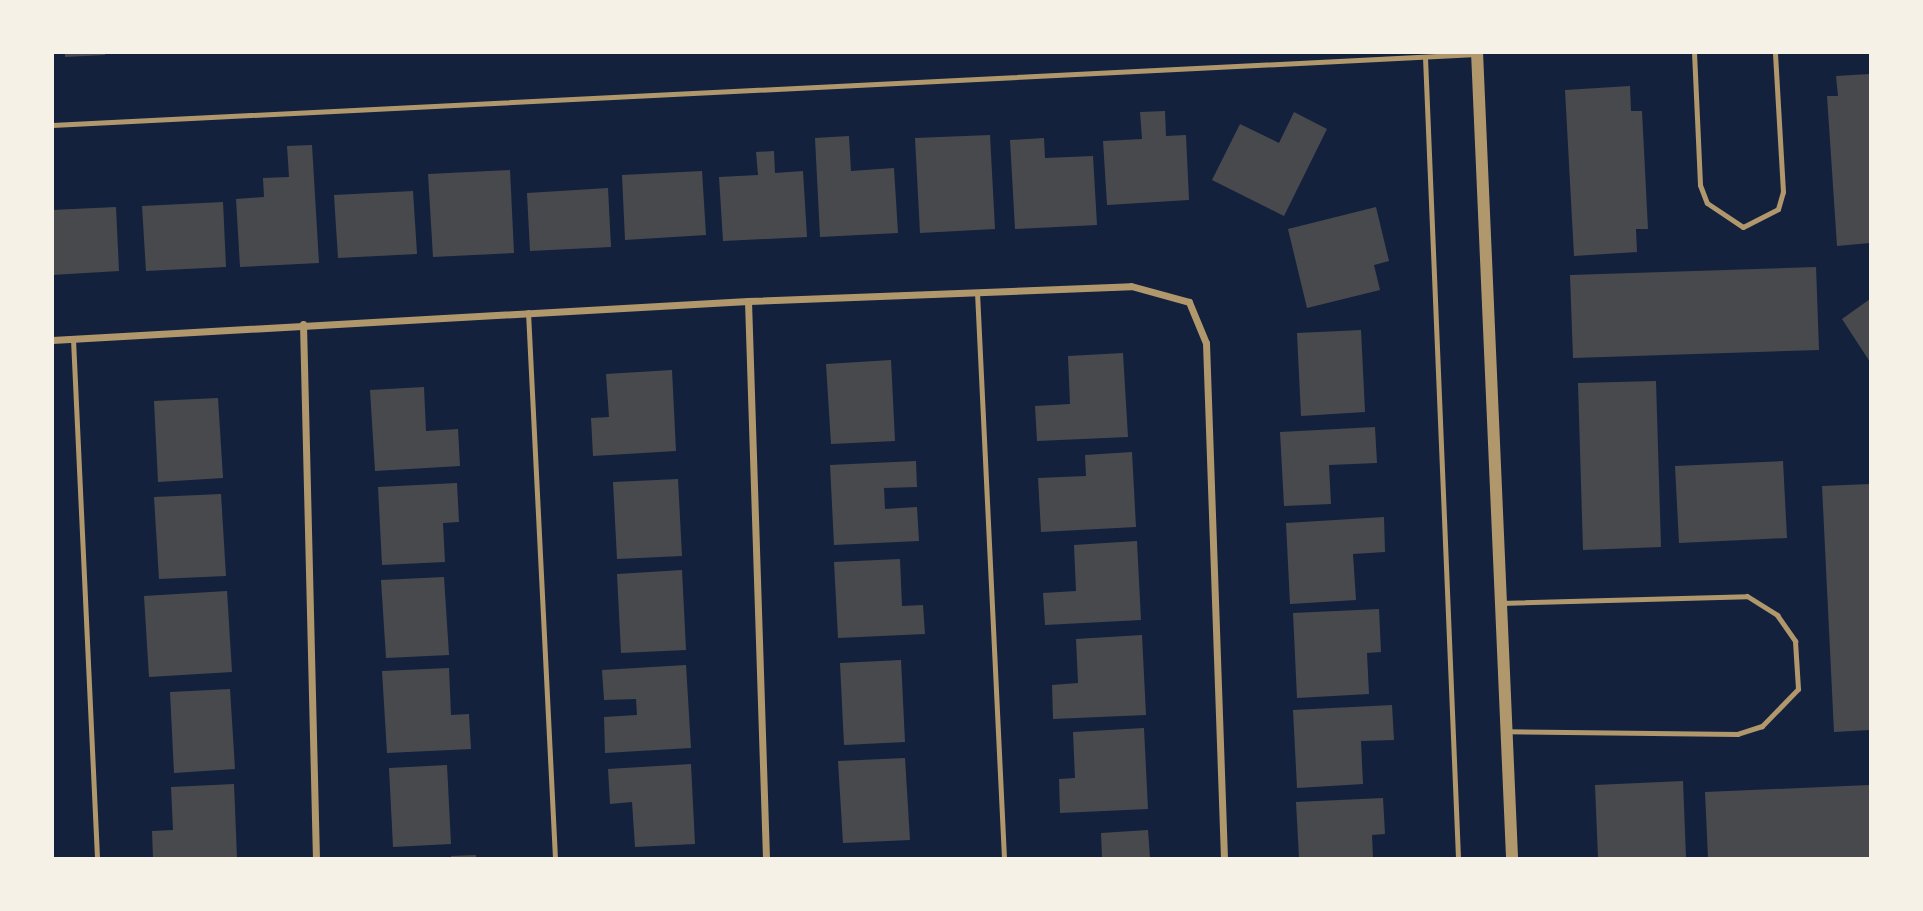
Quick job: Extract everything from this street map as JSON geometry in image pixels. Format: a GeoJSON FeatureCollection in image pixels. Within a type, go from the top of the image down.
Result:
{"type":"FeatureCollection","features":[{"type":"Feature","properties":{"kind":"street"},"geometry":{"type":"LineString","coordinates":[[1478,53],[1512,859]]}},
{"type":"Feature","properties":{"kind":"street"},"geometry":{"type":"LineString","coordinates":[[52,340],[528,312],[1131,285],[1189,302],[1206,343],[1224,859]]}},
{"type":"Feature","properties":{"kind":"street"},"geometry":{"type":"LineString","coordinates":[[748,301],[766,859]]}},
{"type":"Feature","properties":{"kind":"street"},"geometry":{"type":"LineString","coordinates":[[303,324],[316,859]]}},
{"type":"Feature","properties":{"kind":"lane"},"geometry":{"type":"LineString","coordinates":[[1694,52],[1700,185],[1707,203],[1743,227],[1778,209],[1783,192],[1775,52]]}},
{"type":"Feature","properties":{"kind":"lane"},"geometry":{"type":"LineString","coordinates":[[52,125],[1478,53]]}},
{"type":"Feature","properties":{"kind":"lane"},"geometry":{"type":"LineString","coordinates":[[1425,57],[1458,859]]}},
{"type":"Feature","properties":{"kind":"lane"},"geometry":{"type":"LineString","coordinates":[[977,292],[1004,859]]}},
{"type":"Feature","properties":{"kind":"lane"},"geometry":{"type":"LineString","coordinates":[[528,312],[555,859]]}},
{"type":"Feature","properties":{"kind":"lane"},"geometry":{"type":"LineString","coordinates":[[73,339],[97,859]]}},
{"type":"Feature","properties":{"kind":"lane"},"geometry":{"type":"LineString","coordinates":[[1501,603],[1747,596],[1777,615],[1795,641],[1798,689],[1762,726],[1738,734],[1507,731]]}},
{"type":"Feature","properties":{"kind":"building"},"geometry":{"type":"Polygon","coordinates":[[[65,52],[105,52],[105,55],[65,57],[65,52]]]}},
{"type":"Feature","properties":{"kind":"building"},"geometry":{"type":"Polygon","coordinates":[[[1870,74],[1870,243],[1837,246],[1827,96],[1838,96],[1836,76],[1870,74]]]}},
{"type":"Feature","properties":{"kind":"building"},"geometry":{"type":"Polygon","coordinates":[[[1630,86],[1631,111],[1642,111],[1648,229],[1636,229],[1637,252],[1574,256],[1565,90],[1630,86]]]}},
{"type":"Feature","properties":{"kind":"building"},"geometry":{"type":"Polygon","coordinates":[[[1165,111],[1166,136],[1186,135],[1189,200],[1107,205],[1103,141],[1142,139],[1140,112],[1165,111]]]}},
{"type":"Feature","properties":{"kind":"building"},"geometry":{"type":"Polygon","coordinates":[[[1294,112],[1327,129],[1284,216],[1212,180],[1240,124],[1279,143],[1294,112]]]}},
{"type":"Feature","properties":{"kind":"building"},"geometry":{"type":"Polygon","coordinates":[[[990,135],[995,229],[920,233],[915,138],[990,135]]]}},
{"type":"Feature","properties":{"kind":"building"},"geometry":{"type":"Polygon","coordinates":[[[849,136],[851,171],[894,168],[898,233],[820,237],[815,138],[849,136]]]}},
{"type":"Feature","properties":{"kind":"building"},"geometry":{"type":"Polygon","coordinates":[[[1044,138],[1045,158],[1093,156],[1097,225],[1015,229],[1010,140],[1044,138]]]}},
{"type":"Feature","properties":{"kind":"building"},"geometry":{"type":"Polygon","coordinates":[[[312,145],[319,263],[240,267],[236,199],[264,197],[263,178],[289,177],[287,146],[312,145]]]}},
{"type":"Feature","properties":{"kind":"building"},"geometry":{"type":"Polygon","coordinates":[[[774,151],[775,173],[803,171],[807,237],[723,241],[719,177],[758,175],[756,152],[774,151]]]}},
{"type":"Feature","properties":{"kind":"building"},"geometry":{"type":"Polygon","coordinates":[[[510,170],[514,253],[433,257],[428,174],[510,170]]]}},
{"type":"Feature","properties":{"kind":"building"},"geometry":{"type":"Polygon","coordinates":[[[702,171],[706,235],[625,240],[622,175],[702,171]]]}},
{"type":"Feature","properties":{"kind":"building"},"geometry":{"type":"Polygon","coordinates":[[[608,188],[611,247],[530,251],[527,193],[608,188]]]}},
{"type":"Feature","properties":{"kind":"building"},"geometry":{"type":"Polygon","coordinates":[[[413,191],[417,254],[338,258],[334,195],[413,191]]]}},
{"type":"Feature","properties":{"kind":"building"},"geometry":{"type":"Polygon","coordinates":[[[223,202],[226,267],[146,271],[142,206],[223,202]]]}},
{"type":"Feature","properties":{"kind":"building"},"geometry":{"type":"Polygon","coordinates":[[[116,207],[119,271],[52,275],[52,210],[116,207]]]}},
{"type":"Feature","properties":{"kind":"building"},"geometry":{"type":"Polygon","coordinates":[[[1376,207],[1389,261],[1374,265],[1380,290],[1307,308],[1288,229],[1376,207]]]}},
{"type":"Feature","properties":{"kind":"building"},"geometry":{"type":"Polygon","coordinates":[[[1816,267],[1819,350],[1573,358],[1570,275],[1816,267]]]}},
{"type":"Feature","properties":{"kind":"building"},"geometry":{"type":"Polygon","coordinates":[[[1870,299],[1870,362],[1842,319],[1870,299]]]}},
{"type":"Feature","properties":{"kind":"building"},"geometry":{"type":"Polygon","coordinates":[[[1361,330],[1365,412],[1301,416],[1297,333],[1361,330]]]}},
{"type":"Feature","properties":{"kind":"building"},"geometry":{"type":"Polygon","coordinates":[[[1123,353],[1128,437],[1037,441],[1035,406],[1070,404],[1068,356],[1123,353]]]}},
{"type":"Feature","properties":{"kind":"building"},"geometry":{"type":"Polygon","coordinates":[[[891,360],[895,441],[831,444],[826,364],[891,360]]]}},
{"type":"Feature","properties":{"kind":"building"},"geometry":{"type":"Polygon","coordinates":[[[672,370],[676,451],[593,456],[591,418],[609,417],[606,374],[672,370]]]}},
{"type":"Feature","properties":{"kind":"building"},"geometry":{"type":"Polygon","coordinates":[[[1656,381],[1661,547],[1583,550],[1578,383],[1656,381]]]}},
{"type":"Feature","properties":{"kind":"building"},"geometry":{"type":"Polygon","coordinates":[[[424,387],[426,431],[458,429],[460,466],[375,471],[370,390],[424,387]]]}},
{"type":"Feature","properties":{"kind":"building"},"geometry":{"type":"Polygon","coordinates":[[[218,398],[223,478],[158,482],[154,401],[218,398]]]}},
{"type":"Feature","properties":{"kind":"building"},"geometry":{"type":"Polygon","coordinates":[[[1375,427],[1377,463],[1329,465],[1331,504],[1284,506],[1280,432],[1375,427]]]}},
{"type":"Feature","properties":{"kind":"building"},"geometry":{"type":"Polygon","coordinates":[[[1132,452],[1136,527],[1041,532],[1038,478],[1086,476],[1085,455],[1132,452]]]}},
{"type":"Feature","properties":{"kind":"building"},"geometry":{"type":"Polygon","coordinates":[[[916,461],[917,487],[884,488],[885,509],[917,507],[919,541],[834,545],[830,465],[916,461]]]}},
{"type":"Feature","properties":{"kind":"building"},"geometry":{"type":"Polygon","coordinates":[[[1783,461],[1787,538],[1679,543],[1675,466],[1783,461]]]}},
{"type":"Feature","properties":{"kind":"building"},"geometry":{"type":"Polygon","coordinates":[[[678,479],[682,556],[617,559],[613,482],[678,479]]]}},
{"type":"Feature","properties":{"kind":"building"},"geometry":{"type":"Polygon","coordinates":[[[457,483],[459,522],[443,523],[445,562],[382,565],[378,487],[457,483]]]}},
{"type":"Feature","properties":{"kind":"building"},"geometry":{"type":"Polygon","coordinates":[[[1870,484],[1870,730],[1834,732],[1822,486],[1870,484]]]}},
{"type":"Feature","properties":{"kind":"building"},"geometry":{"type":"Polygon","coordinates":[[[221,494],[226,576],[159,579],[154,497],[221,494]]]}},
{"type":"Feature","properties":{"kind":"building"},"geometry":{"type":"Polygon","coordinates":[[[1384,517],[1385,552],[1353,554],[1356,600],[1290,604],[1286,523],[1384,517]]]}},
{"type":"Feature","properties":{"kind":"building"},"geometry":{"type":"Polygon","coordinates":[[[1137,541],[1141,620],[1045,625],[1043,593],[1076,591],[1074,545],[1137,541]]]}},
{"type":"Feature","properties":{"kind":"building"},"geometry":{"type":"Polygon","coordinates":[[[900,559],[902,606],[923,605],[925,634],[838,638],[834,562],[900,559]]]}},
{"type":"Feature","properties":{"kind":"building"},"geometry":{"type":"Polygon","coordinates":[[[682,570],[686,650],[621,653],[617,574],[682,570]]]}},
{"type":"Feature","properties":{"kind":"building"},"geometry":{"type":"Polygon","coordinates":[[[444,577],[449,655],[386,658],[381,580],[444,577]]]}},
{"type":"Feature","properties":{"kind":"building"},"geometry":{"type":"Polygon","coordinates":[[[227,591],[232,672],[149,677],[144,596],[227,591]]]}},
{"type":"Feature","properties":{"kind":"building"},"geometry":{"type":"Polygon","coordinates":[[[1379,609],[1381,652],[1367,653],[1369,694],[1297,698],[1293,613],[1379,609]]]}},
{"type":"Feature","properties":{"kind":"building"},"geometry":{"type":"Polygon","coordinates":[[[1142,635],[1146,715],[1053,719],[1052,685],[1078,683],[1076,639],[1142,635]]]}},
{"type":"Feature","properties":{"kind":"building"},"geometry":{"type":"Polygon","coordinates":[[[901,660],[905,742],[844,745],[840,663],[901,660]]]}},
{"type":"Feature","properties":{"kind":"building"},"geometry":{"type":"Polygon","coordinates":[[[686,665],[691,748],[605,753],[604,717],[637,715],[636,699],[604,700],[602,670],[686,665]]]}},
{"type":"Feature","properties":{"kind":"building"},"geometry":{"type":"Polygon","coordinates":[[[449,668],[451,715],[469,714],[471,749],[387,753],[382,671],[449,668]]]}},
{"type":"Feature","properties":{"kind":"building"},"geometry":{"type":"Polygon","coordinates":[[[230,689],[235,769],[174,773],[170,692],[230,689]]]}},
{"type":"Feature","properties":{"kind":"building"},"geometry":{"type":"Polygon","coordinates":[[[1392,705],[1394,740],[1361,741],[1363,784],[1297,788],[1293,710],[1392,705]]]}},
{"type":"Feature","properties":{"kind":"building"},"geometry":{"type":"Polygon","coordinates":[[[1144,728],[1148,809],[1060,813],[1059,779],[1075,778],[1073,732],[1144,728]]]}},
{"type":"Feature","properties":{"kind":"building"},"geometry":{"type":"Polygon","coordinates":[[[905,758],[910,840],[843,843],[838,761],[905,758]]]}},
{"type":"Feature","properties":{"kind":"building"},"geometry":{"type":"Polygon","coordinates":[[[691,764],[695,844],[635,847],[632,802],[610,804],[608,769],[691,764]]]}},
{"type":"Feature","properties":{"kind":"building"},"geometry":{"type":"Polygon","coordinates":[[[447,765],[451,844],[393,847],[389,768],[447,765]]]}},
{"type":"Feature","properties":{"kind":"building"},"geometry":{"type":"Polygon","coordinates":[[[1683,781],[1686,858],[1598,858],[1595,785],[1683,781]]]}},
{"type":"Feature","properties":{"kind":"building"},"geometry":{"type":"Polygon","coordinates":[[[234,784],[237,858],[153,858],[152,831],[173,830],[171,787],[234,784]]]}},
{"type":"Feature","properties":{"kind":"building"},"geometry":{"type":"Polygon","coordinates":[[[1869,785],[1870,857],[1708,858],[1705,792],[1869,785]]]}},
{"type":"Feature","properties":{"kind":"building"},"geometry":{"type":"Polygon","coordinates":[[[1383,798],[1385,834],[1372,835],[1373,858],[1299,858],[1296,802],[1383,798]]]}},
{"type":"Feature","properties":{"kind":"building"},"geometry":{"type":"Polygon","coordinates":[[[1148,830],[1150,858],[1102,858],[1101,833],[1148,830]]]}},
{"type":"Feature","properties":{"kind":"building"},"geometry":{"type":"Polygon","coordinates":[[[476,855],[476,858],[451,858],[451,856],[476,855]]]}}]}
